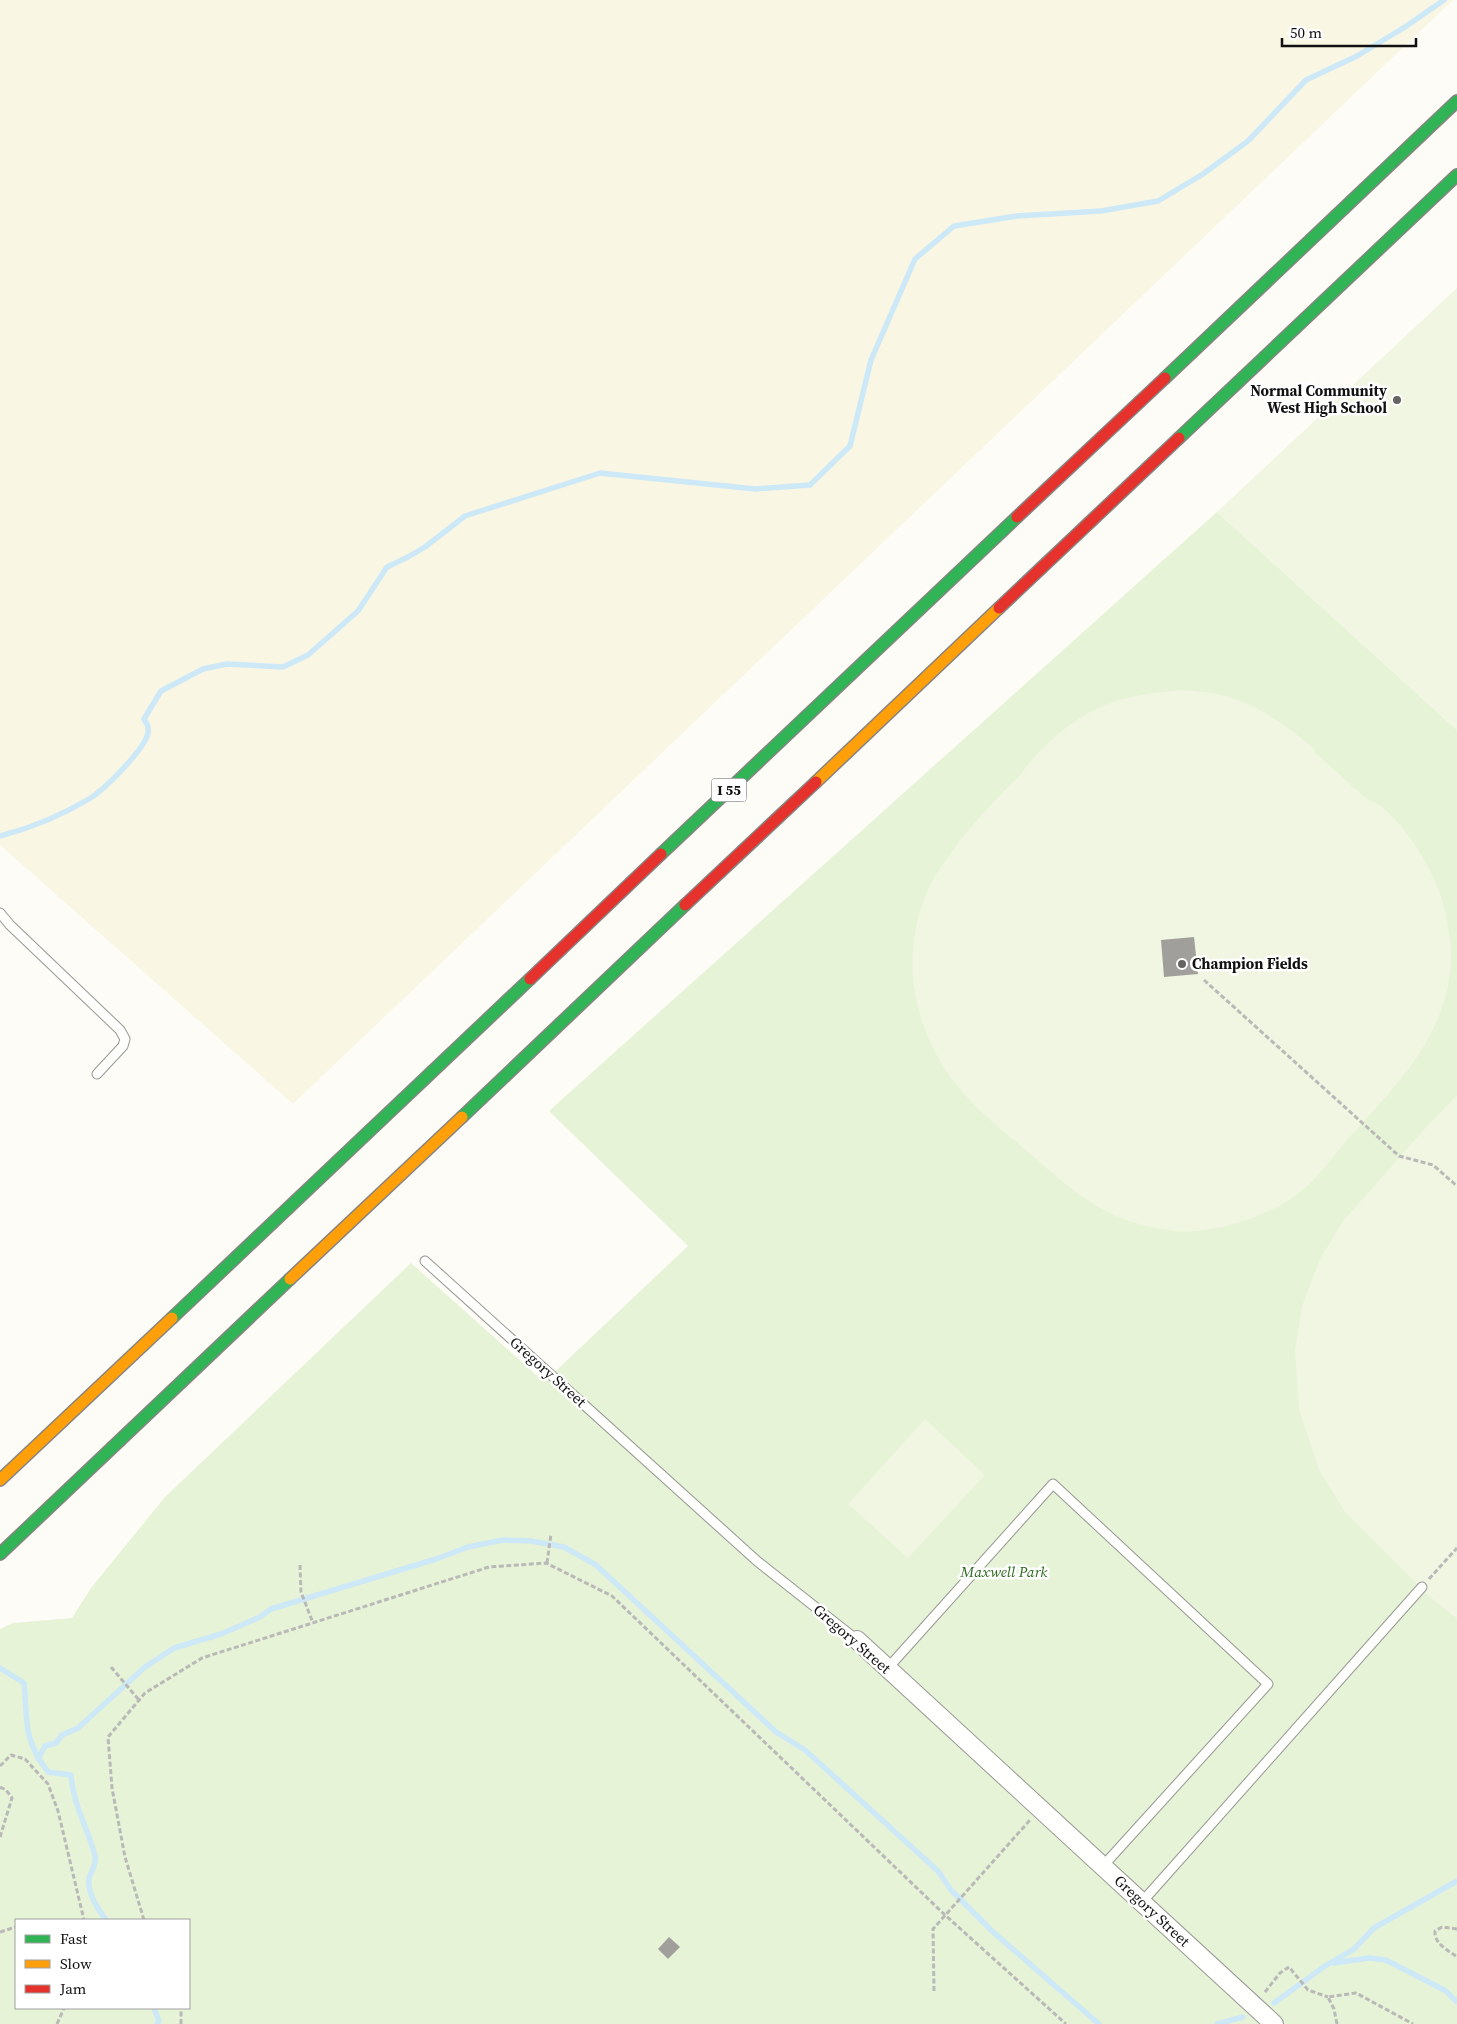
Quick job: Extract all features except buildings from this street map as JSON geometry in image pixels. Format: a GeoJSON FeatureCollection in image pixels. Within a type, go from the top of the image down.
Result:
{"type":"FeatureCollection","features":[{"type":"Feature","properties":{"kind":"highway","name":"I 55"},"geometry":{"type":"LineString","coordinates":[[0,1480],[1457,101]]}},
{"type":"Feature","properties":{"kind":"highway"},"geometry":{"type":"LineString","coordinates":[[0,1554],[1457,176]]}},
{"type":"Feature","properties":{"kind":"street","name":"Gregory Street"},"geometry":{"type":"LineString","coordinates":[[857,1640],[1274,2024]]}},
{"type":"Feature","properties":{"kind":"lane"},"geometry":{"type":"LineString","coordinates":[[0,913],[16,931],[120,1030],[125,1039],[123,1046],[97,1074]]}},
{"type":"Feature","properties":{"kind":"lane","name":"Gregory Street"},"geometry":{"type":"LineString","coordinates":[[425,1261],[757,1561],[857,1640]]}},
{"type":"Feature","properties":{"kind":"lane"},"geometry":{"type":"LineString","coordinates":[[887,1669],[1053,1484],[1268,1684],[1103,1866]]}},
{"type":"Feature","properties":{"kind":"lane"},"geometry":{"type":"LineString","coordinates":[[1142,1902],[1422,1587]]}},
{"type":"Feature","properties":{"kind":"path"},"geometry":{"type":"LineString","coordinates":[[1204,980],[1399,1156],[1433,1165],[1457,1186]]}},
{"type":"Feature","properties":{"kind":"path"},"geometry":{"type":"LineString","coordinates":[[547,1563],[552,1534]]}},
{"type":"Feature","properties":{"kind":"path"},"geometry":{"type":"LineString","coordinates":[[1422,1587],[1457,1548]]}},
{"type":"Feature","properties":{"kind":"path"},"geometry":{"type":"LineString","coordinates":[[144,1919],[125,1856],[112,1788],[108,1737],[145,1693],[202,1658],[489,1567],[547,1563],[612,1596],[945,1915],[1066,2024]]}},
{"type":"Feature","properties":{"kind":"path"},"geometry":{"type":"LineString","coordinates":[[300,1565],[301,1592],[313,1623]]}},
{"type":"Feature","properties":{"kind":"path"},"geometry":{"type":"LineString","coordinates":[[111,1667],[139,1700]]}},
{"type":"Feature","properties":{"kind":"path"},"geometry":{"type":"LineString","coordinates":[[0,1766],[11,1755],[25,1759],[48,1784],[58,1811],[84,1919]]}},
{"type":"Feature","properties":{"kind":"path"},"geometry":{"type":"LineString","coordinates":[[0,1787],[6,1790],[12,1798],[0,1837]]}},
{"type":"Feature","properties":{"kind":"path"},"geometry":{"type":"LineString","coordinates":[[934,1991],[933,1929],[1040,1809]]}},
{"type":"Feature","properties":{"kind":"path"},"geometry":{"type":"LineString","coordinates":[[0,1932],[15,1926]]}},
{"type":"Feature","properties":{"kind":"path"},"geometry":{"type":"LineString","coordinates":[[1457,1930],[1442,1928],[1435,1931],[1435,1937],[1439,1943],[1457,1957]]}},
{"type":"Feature","properties":{"kind":"path"},"geometry":{"type":"LineString","coordinates":[[1264,1994],[1280,1973],[1289,1967],[1308,1990],[1328,1997],[1356,1993],[1413,2024]]}},
{"type":"Feature","properties":{"kind":"path"},"geometry":{"type":"LineString","coordinates":[[1328,1997],[1334,2009],[1337,2024]]}},
{"type":"Feature","properties":{"kind":"path"},"geometry":{"type":"LineString","coordinates":[[57,2024],[64,2009]]}},
{"type":"Feature","properties":{"kind":"path"},"geometry":{"type":"LineString","coordinates":[[181,2009],[181,2024]]}},
{"type":"Feature","properties":{"kind":"shaded area"},"geometry":{"type":"Polygon","coordinates":[[[0,0],[1453,0],[293,1104],[0,845],[0,0]]]}},
{"type":"Feature","properties":{"kind":"green space","name":"Normal Community West High School"},"geometry":{"type":"Polygon","coordinates":[[[1457,288],[1457,730],[1217,512],[1457,288]]]}},
{"type":"Feature","properties":{"kind":"green space","name":"Maxwell Park"},"geometry":{"type":"Polygon","coordinates":[[[1217,512],[1457,730],[1457,2024],[0,2024],[0,1629],[13,1623],[72,1618],[91,1588],[165,1497],[411,1263],[544,1382],[688,1246],[549,1111],[1217,512]]]}},
{"type":"Feature","properties":{"kind":"green space","name":"Champion Fields"},"geometry":{"type":"Polygon","coordinates":[[[1183,690],[1218,694],[1232,698],[1270,716],[1315,750],[1314,752],[1370,801],[1386,810],[1405,831],[1423,857],[1436,883],[1447,919],[1451,959],[1445,998],[1429,1038],[1392,1090],[1322,1171],[1292,1198],[1264,1214],[1217,1228],[1185,1232],[1125,1220],[1093,1204],[1078,1194],[975,1105],[948,1074],[934,1049],[922,1022],[915,995],[913,966],[914,937],[921,909],[934,877],[968,831],[1035,756],[1058,734],[1090,712],[1123,699],[1183,690]]]}},
{"type":"Feature","properties":{"kind":"green space"},"geometry":{"type":"Polygon","coordinates":[[[1457,1095],[1457,1619],[1430,1597],[1345,1512],[1319,1470],[1299,1409],[1295,1351],[1302,1306],[1320,1259],[1343,1221],[1457,1095]]]}},
{"type":"Feature","properties":{"kind":"green space"},"geometry":{"type":"Polygon","coordinates":[[[925,1419],[985,1475],[908,1558],[848,1504],[925,1419]]]}},
{"type":"Feature","properties":{"kind":"waterway"},"geometry":{"type":"LineString","coordinates":[[0,836],[57,816],[89,799],[104,787],[140,749],[148,733],[147,724],[144,719],[161,691],[203,669],[227,664],[283,667],[308,655],[358,611],[387,567],[425,547],[465,516],[600,473],[755,489],[810,485],[850,446],[871,360],[915,259],[954,226],[1017,216],[1101,211],[1158,201],[1203,174],[1248,141],[1306,80],[1357,56],[1405,27],[1444,0]]}},
{"type":"Feature","properties":{"kind":"waterway"},"geometry":{"type":"LineString","coordinates":[[38,1759],[45,1746],[56,1743],[62,1735],[78,1728],[145,1667],[174,1648],[221,1634],[260,1617],[271,1609],[436,1559],[468,1547],[503,1540],[531,1541],[564,1547],[596,1565],[776,1732],[805,1750],[938,1871],[951,1890],[993,1932],[1099,2024]]}},
{"type":"Feature","properties":{"kind":"waterway"},"geometry":{"type":"LineString","coordinates":[[0,1668],[24,1683],[26,1719],[30,1739],[40,1760],[48,1772],[71,1775],[72,1786],[95,1856],[95,1865],[89,1878],[91,1895],[105,1919]]}},
{"type":"Feature","properties":{"kind":"waterway"},"geometry":{"type":"LineString","coordinates":[[1274,2003],[1325,1966],[1354,1949],[1374,1928],[1457,1881]]}},
{"type":"Feature","properties":{"kind":"waterway"},"geometry":{"type":"LineString","coordinates":[[1334,1963],[1369,1958],[1386,1960],[1446,1991],[1457,2002]]}},
{"type":"Feature","properties":{"kind":"waterway"},"geometry":{"type":"LineString","coordinates":[[154,2009],[159,2021],[157,2024]]}},
{"type":"Feature","properties":{"kind":"waterway"},"geometry":{"type":"LineString","coordinates":[[1217,2024],[1243,2017]]}},
{"type":"Feature","properties":{"kind":"traffic: fast"},"geometry":{"type":"LineString","coordinates":[[1165,378],[1457,101]]}},
{"type":"Feature","properties":{"kind":"traffic: fast"},"geometry":{"type":"LineString","coordinates":[[1179,438],[1457,175]]}},
{"type":"Feature","properties":{"kind":"traffic: fast"},"geometry":{"type":"LineString","coordinates":[[661,854],[1017,517]]}},
{"type":"Feature","properties":{"kind":"traffic: fast"},"geometry":{"type":"LineString","coordinates":[[462,1117],[685,905]]}},
{"type":"Feature","properties":{"kind":"traffic: fast"},"geometry":{"type":"LineString","coordinates":[[172,1318],[530,979]]}},
{"type":"Feature","properties":{"kind":"traffic: fast"},"geometry":{"type":"LineString","coordinates":[[0,1554],[290,1279]]}},
{"type":"Feature","properties":{"kind":"traffic: slow"},"geometry":{"type":"LineString","coordinates":[[816,782],[999,608]]}},
{"type":"Feature","properties":{"kind":"traffic: slow"},"geometry":{"type":"LineString","coordinates":[[290,1279],[462,1117]]}},
{"type":"Feature","properties":{"kind":"traffic: slow"},"geometry":{"type":"LineString","coordinates":[[0,1480],[172,1318]]}},
{"type":"Feature","properties":{"kind":"traffic: jam"},"geometry":{"type":"LineString","coordinates":[[1017,517],[1165,378]]}},
{"type":"Feature","properties":{"kind":"traffic: jam"},"geometry":{"type":"LineString","coordinates":[[999,608],[1179,438]]}},
{"type":"Feature","properties":{"kind":"traffic: jam"},"geometry":{"type":"LineString","coordinates":[[685,905],[816,782]]}},
{"type":"Feature","properties":{"kind":"traffic: jam"},"geometry":{"type":"LineString","coordinates":[[530,979],[661,854]]}},
{"type":"Feature","properties":{"kind":"place","name":"Normal Community West High School"},"geometry":{"type":"Point","coordinates":[1397,400]}},
{"type":"Feature","properties":{"kind":"place","name":"Champion Fields"},"geometry":{"type":"Point","coordinates":[1182,964]}}]}
